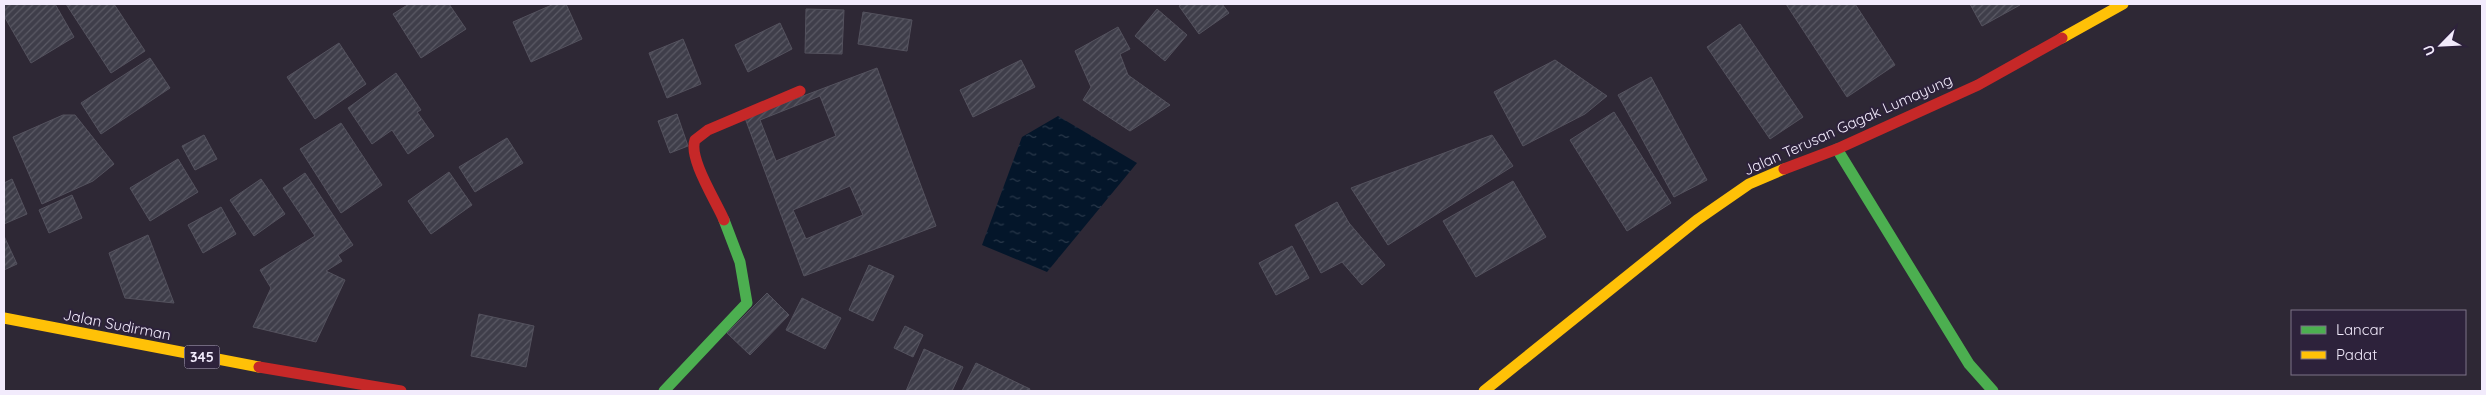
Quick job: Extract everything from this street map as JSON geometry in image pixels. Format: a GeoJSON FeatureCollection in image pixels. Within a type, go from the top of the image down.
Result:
{"type":"FeatureCollection","features":[{"type":"Feature","properties":{"kind":"street","name":"Jalan Terusan Gagak Lumayung"},"geometry":{"type":"LineString","coordinates":[[1484,391],[1697,220],[1749,184],[1795,164],[1837,149],[1978,85],[2123,4]]}},
{"type":"Feature","properties":{"kind":"street"},"geometry":{"type":"LineString","coordinates":[[664,391],[747,303],[748,291],[743,271],[712,193],[693,154],[693,144],[697,137],[708,130],[800,91]]}},
{"type":"Feature","properties":{"kind":"street"},"geometry":{"type":"LineString","coordinates":[[1837,149],[1969,364],[1993,391]]}},
{"type":"Feature","properties":{"kind":"street","name":"Jalan Sudirman"},"geometry":{"type":"LineString","coordinates":[[4,318],[308,377],[401,391]]}},
{"type":"Feature","properties":{"kind":"water"},"geometry":{"type":"Polygon","coordinates":[[[1058,116],[1137,163],[1047,272],[982,245],[1022,137],[1058,116]]]}},
{"type":"Feature","properties":{"kind":"building"},"geometry":{"type":"Polygon","coordinates":[[[4,4],[55,4],[74,37],[31,63],[4,16],[4,4]]]}},
{"type":"Feature","properties":{"kind":"building"},"geometry":{"type":"Polygon","coordinates":[[[66,4],[114,4],[145,51],[111,73],[66,4]]]}},
{"type":"Feature","properties":{"kind":"building"},"geometry":{"type":"Polygon","coordinates":[[[409,4],[449,4],[466,29],[421,58],[393,14],[409,4]]]}},
{"type":"Feature","properties":{"kind":"building"},"geometry":{"type":"Polygon","coordinates":[[[554,4],[566,4],[582,39],[531,62],[513,22],[554,4]]]}},
{"type":"Feature","properties":{"kind":"building"},"geometry":{"type":"Polygon","coordinates":[[[1182,4],[1222,4],[1229,13],[1199,34],[1179,6],[1182,4]]]}},
{"type":"Feature","properties":{"kind":"building"},"geometry":{"type":"Polygon","coordinates":[[[1786,4],[1855,4],[1895,65],[1847,97],[1786,4]]]}},
{"type":"Feature","properties":{"kind":"building"},"geometry":{"type":"Polygon","coordinates":[[[1970,4],[2020,4],[2020,5],[1982,26],[1970,4]]]}},
{"type":"Feature","properties":{"kind":"building"},"geometry":{"type":"Polygon","coordinates":[[[806,9],[844,10],[842,54],[805,53],[806,9]]]}},
{"type":"Feature","properties":{"kind":"building"},"geometry":{"type":"Polygon","coordinates":[[[1157,9],[1187,35],[1165,61],[1135,36],[1157,9]]]}},
{"type":"Feature","properties":{"kind":"building"},"geometry":{"type":"Polygon","coordinates":[[[863,12],[912,20],[907,51],[858,44],[863,12]]]}},
{"type":"Feature","properties":{"kind":"building"},"geometry":{"type":"Polygon","coordinates":[[[780,23],[792,49],[748,72],[735,45],[780,23]]]}},
{"type":"Feature","properties":{"kind":"building"},"geometry":{"type":"Polygon","coordinates":[[[1740,24],[1803,117],[1770,139],[1707,47],[1740,24]]]}},
{"type":"Feature","properties":{"kind":"building"},"geometry":{"type":"Polygon","coordinates":[[[1118,27],[1130,49],[1120,54],[1128,75],[1170,105],[1130,131],[1083,100],[1091,87],[1075,51],[1118,27]]]}},
{"type":"Feature","properties":{"kind":"building"},"geometry":{"type":"Polygon","coordinates":[[[683,39],[701,84],[667,98],[649,53],[683,39]]]}},
{"type":"Feature","properties":{"kind":"building"},"geometry":{"type":"Polygon","coordinates":[[[339,43],[366,84],[315,119],[287,77],[339,43]]]}},
{"type":"Feature","properties":{"kind":"building"},"geometry":{"type":"Polygon","coordinates":[[[150,58],[170,88],[101,134],[81,103],[150,58]]]}},
{"type":"Feature","properties":{"kind":"building"},"geometry":{"type":"Polygon","coordinates":[[[1021,60],[1035,87],[973,117],[960,90],[1021,60]]]}},
{"type":"Feature","properties":{"kind":"building"},"geometry":{"type":"Polygon","coordinates":[[[1555,60],[1607,96],[1585,114],[1523,146],[1494,92],[1555,60]]]}},
{"type":"Feature","properties":{"kind":"building"},"geometry":{"type":"Polygon","coordinates":[[[877,68],[936,226],[804,276],[745,118],[877,68]],[[820,96],[760,120],[776,161],[836,136],[820,96]],[[850,186],[793,210],[806,239],[863,215],[850,186]]]}},
{"type":"Feature","properties":{"kind":"building"},"geometry":{"type":"Polygon","coordinates":[[[396,73],[421,110],[417,112],[434,136],[408,154],[392,130],[372,144],[348,108],[396,73]]]}},
{"type":"Feature","properties":{"kind":"building"},"geometry":{"type":"Polygon","coordinates":[[[1651,77],[1707,180],[1674,197],[1618,95],[1651,77]]]}},
{"type":"Feature","properties":{"kind":"building"},"geometry":{"type":"Polygon","coordinates":[[[1614,112],[1671,203],[1627,231],[1570,140],[1614,112]]]}},
{"type":"Feature","properties":{"kind":"building"},"geometry":{"type":"Polygon","coordinates":[[[677,114],[688,146],[670,153],[658,121],[677,114]]]}},
{"type":"Feature","properties":{"kind":"building"},"geometry":{"type":"Polygon","coordinates":[[[63,115],[75,115],[114,164],[93,181],[42,204],[13,137],[63,115]]]}},
{"type":"Feature","properties":{"kind":"building"},"geometry":{"type":"Polygon","coordinates":[[[341,123],[382,185],[341,213],[300,149],[341,123]]]}},
{"type":"Feature","properties":{"kind":"building"},"geometry":{"type":"Polygon","coordinates":[[[204,135],[217,159],[195,170],[182,146],[204,135]]]}},
{"type":"Feature","properties":{"kind":"building"},"geometry":{"type":"Polygon","coordinates":[[[1492,135],[1513,166],[1388,245],[1351,188],[1492,135]]]}},
{"type":"Feature","properties":{"kind":"building"},"geometry":{"type":"Polygon","coordinates":[[[507,138],[523,163],[475,192],[459,167],[507,138]]]}},
{"type":"Feature","properties":{"kind":"building"},"geometry":{"type":"Polygon","coordinates":[[[178,159],[198,192],[150,221],[130,188],[178,159]]]}},
{"type":"Feature","properties":{"kind":"building"},"geometry":{"type":"Polygon","coordinates":[[[449,172],[472,205],[431,234],[408,201],[449,172]]]}},
{"type":"Feature","properties":{"kind":"building"},"geometry":{"type":"Polygon","coordinates":[[[305,173],[353,245],[338,255],[342,261],[326,271],[345,280],[316,342],[253,327],[271,288],[260,270],[315,236],[283,188],[305,173]]]}},
{"type":"Feature","properties":{"kind":"building"},"geometry":{"type":"Polygon","coordinates":[[[12,179],[27,214],[4,224],[4,183],[12,179]]]}},
{"type":"Feature","properties":{"kind":"building"},"geometry":{"type":"Polygon","coordinates":[[[261,179],[285,214],[254,236],[230,200],[261,179]]]}},
{"type":"Feature","properties":{"kind":"building"},"geometry":{"type":"Polygon","coordinates":[[[1513,181],[1546,237],[1476,277],[1443,221],[1513,181]]]}},
{"type":"Feature","properties":{"kind":"building"},"geometry":{"type":"Polygon","coordinates":[[[72,195],[82,218],[49,233],[39,210],[72,195]]]}},
{"type":"Feature","properties":{"kind":"building"},"geometry":{"type":"Polygon","coordinates":[[[1337,202],[1349,223],[1385,265],[1362,285],[1342,262],[1321,273],[1295,225],[1337,202]]]}},
{"type":"Feature","properties":{"kind":"building"},"geometry":{"type":"Polygon","coordinates":[[[221,207],[236,234],[203,253],[188,225],[221,207]]]}},
{"type":"Feature","properties":{"kind":"building"},"geometry":{"type":"Polygon","coordinates":[[[148,235],[174,303],[125,298],[109,253],[148,235]]]}},
{"type":"Feature","properties":{"kind":"building"},"geometry":{"type":"Polygon","coordinates":[[[4,236],[17,264],[4,270],[4,236]]]}},
{"type":"Feature","properties":{"kind":"building"},"geometry":{"type":"Polygon","coordinates":[[[1292,246],[1309,278],[1276,295],[1259,263],[1292,246]]]}},
{"type":"Feature","properties":{"kind":"building"},"geometry":{"type":"Polygon","coordinates":[[[869,265],[894,276],[873,321],[849,310],[869,265]]]}},
{"type":"Feature","properties":{"kind":"building"},"geometry":{"type":"Polygon","coordinates":[[[767,293],[789,315],[750,355],[727,333],[767,293]]]}},
{"type":"Feature","properties":{"kind":"building"},"geometry":{"type":"Polygon","coordinates":[[[802,298],[841,318],[825,349],[786,330],[802,298]]]}},
{"type":"Feature","properties":{"kind":"building"},"geometry":{"type":"Polygon","coordinates":[[[479,314],[534,326],[526,367],[471,356],[479,314]]]}},
{"type":"Feature","properties":{"kind":"building"},"geometry":{"type":"Polygon","coordinates":[[[905,326],[923,335],[913,357],[894,348],[905,326]]]}},
{"type":"Feature","properties":{"kind":"building"},"geometry":{"type":"Polygon","coordinates":[[[924,349],[963,367],[952,391],[906,391],[924,349]]]}},
{"type":"Feature","properties":{"kind":"building"},"geometry":{"type":"Polygon","coordinates":[[[976,363],[1030,389],[1029,391],[962,391],[976,363]]]}},
{"type":"Feature","properties":{"kind":"traffic: fast"},"geometry":{"type":"LineString","coordinates":[[1837,149],[1969,364],[1993,391]]}},
{"type":"Feature","properties":{"kind":"traffic: fast"},"geometry":{"type":"LineString","coordinates":[[664,391],[747,303],[740,262],[724,220]]}},
{"type":"Feature","properties":{"kind":"traffic: slow"},"geometry":{"type":"LineString","coordinates":[[2062,38],[2123,4]]}},
{"type":"Feature","properties":{"kind":"traffic: slow"},"geometry":{"type":"LineString","coordinates":[[1484,391],[1697,220],[1749,184],[1784,169]]}},
{"type":"Feature","properties":{"kind":"traffic: slow"},"geometry":{"type":"LineString","coordinates":[[4,318],[259,367]]}},
{"type":"Feature","properties":{"kind":"traffic: jam"},"geometry":{"type":"LineString","coordinates":[[1784,169],[1837,149],[1978,85],[2062,38]]}},
{"type":"Feature","properties":{"kind":"traffic: jam"},"geometry":{"type":"LineString","coordinates":[[724,220],[695,157],[695,140],[708,130],[800,91]]}},
{"type":"Feature","properties":{"kind":"traffic: jam"},"geometry":{"type":"LineString","coordinates":[[259,367],[401,391]]}}]}
